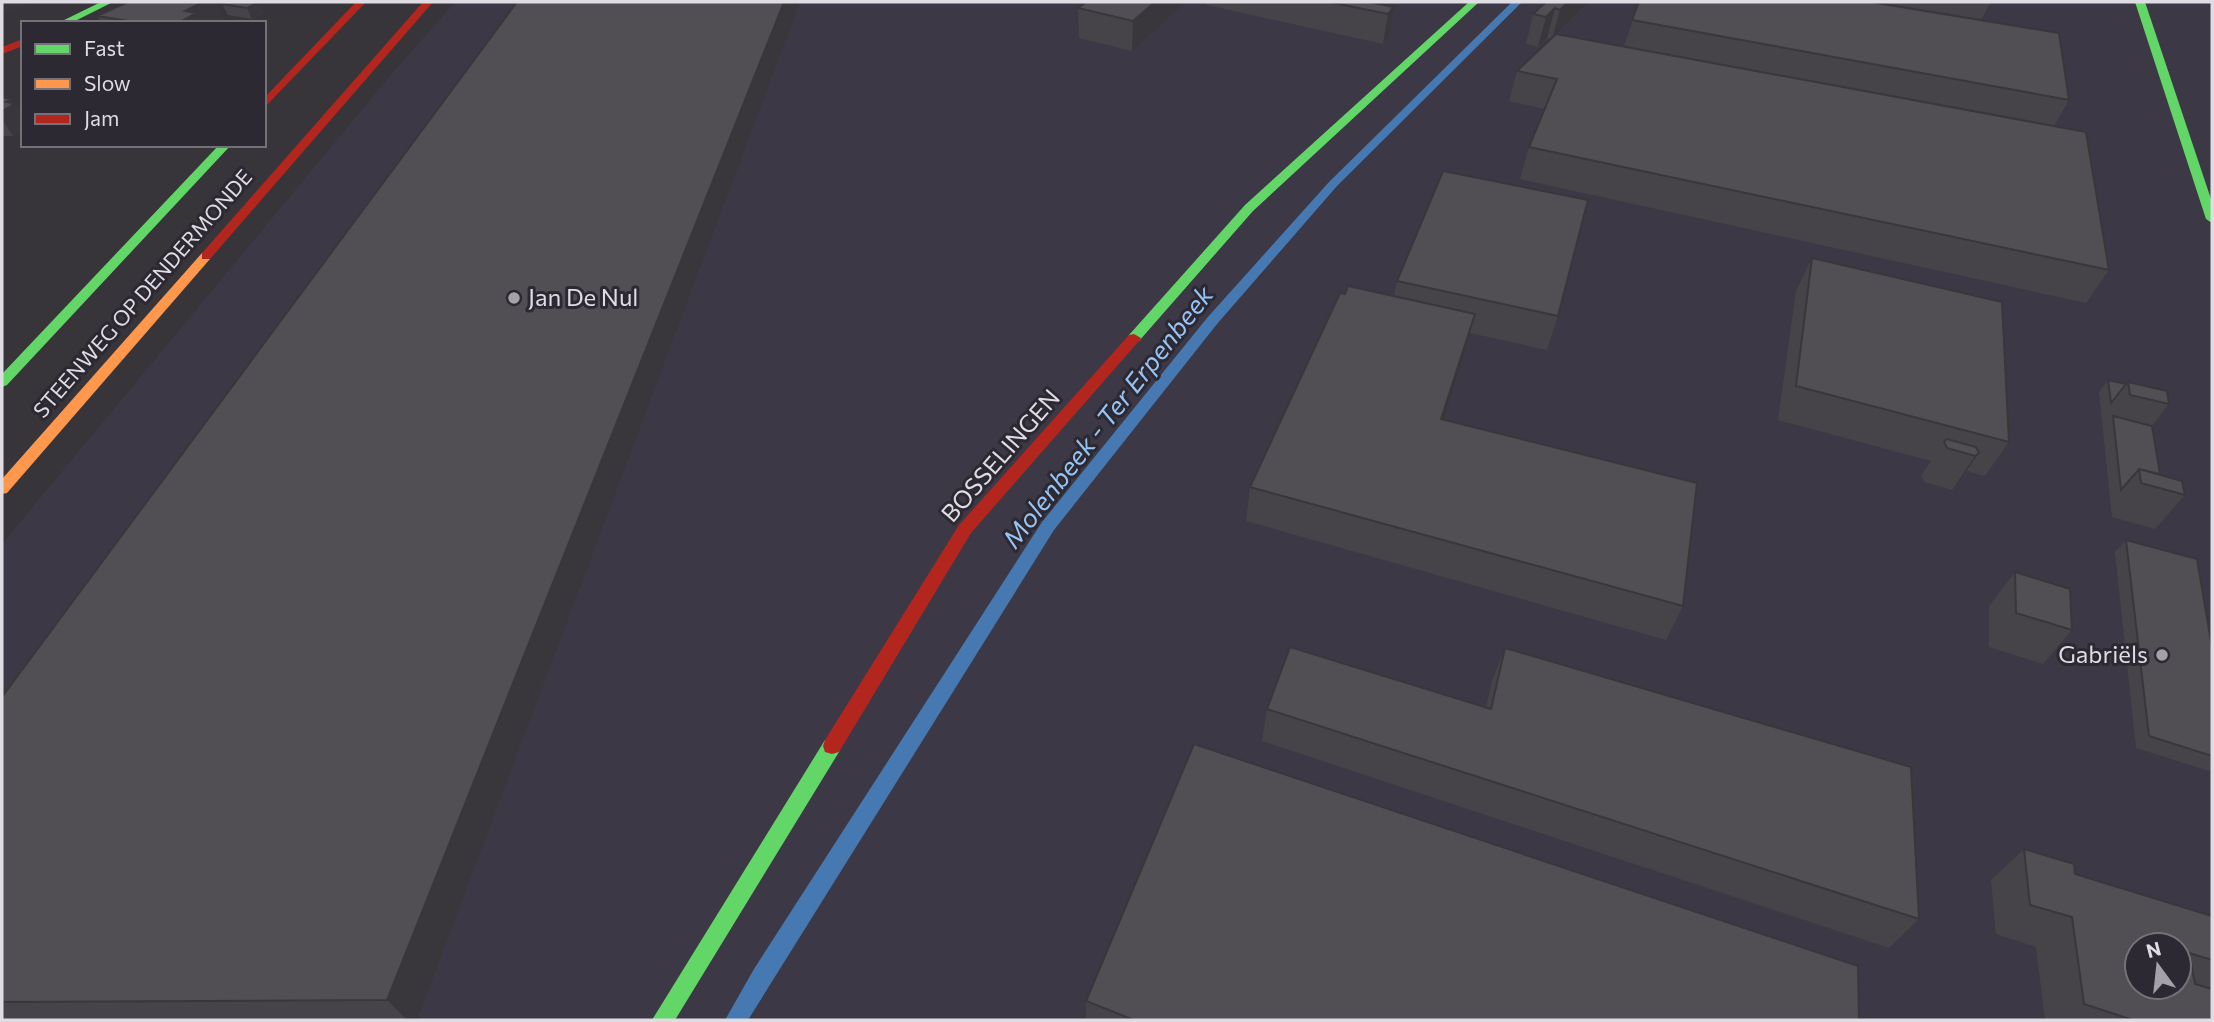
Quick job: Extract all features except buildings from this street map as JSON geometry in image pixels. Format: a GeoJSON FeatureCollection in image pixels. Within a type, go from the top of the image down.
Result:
{"type":"FeatureCollection","features":[{"type":"Feature","properties":{"kind":"street"},"geometry":{"type":"LineString","coordinates":[[67,21],[108,2]]}},
{"type":"Feature","properties":{"kind":"street"},"geometry":{"type":"LineString","coordinates":[[266,102],[361,2]]}},
{"type":"Feature","properties":{"kind":"street","name":"STEENWEG OP DENDERMONDE"},"geometry":{"type":"LineString","coordinates":[[2,489],[428,2]]}},
{"type":"Feature","properties":{"kind":"street","name":"BOSSELINGEN"},"geometry":{"type":"LineString","coordinates":[[663,1020],[965,529],[1249,208],[1474,2]]}},
{"type":"Feature","properties":{"kind":"street"},"geometry":{"type":"LineString","coordinates":[[2140,2],[2212,219]]}},
{"type":"Feature","properties":{"kind":"street"},"geometry":{"type":"LineString","coordinates":[[2,51],[21,43]]}},
{"type":"Feature","properties":{"kind":"street","name":"STEENWEG OP DENDERMONDE"},"geometry":{"type":"LineString","coordinates":[[2,382],[224,147]]}},
{"type":"Feature","properties":{"kind":"shaded area"},"geometry":{"type":"Polygon","coordinates":[[[455,2],[2212,2],[2212,1020],[2,1020],[2,544],[389,77],[455,2]]]}},
{"type":"Feature","properties":{"kind":"waterway","name":"Molenbeek - Ter Erpenbeek"},"geometry":{"type":"LineString","coordinates":[[736,1020],[1048,526],[1212,321],[1333,184],[1517,2]]}},
{"type":"Feature","properties":{"kind":"traffic: fast"},"geometry":{"type":"LineString","coordinates":[[67,21],[108,2]]}},
{"type":"Feature","properties":{"kind":"traffic: fast"},"geometry":{"type":"LineString","coordinates":[[1134,338],[1249,208],[1474,2]]}},
{"type":"Feature","properties":{"kind":"traffic: fast"},"geometry":{"type":"LineString","coordinates":[[2140,2],[2212,219]]}},
{"type":"Feature","properties":{"kind":"traffic: fast"},"geometry":{"type":"LineString","coordinates":[[2,382],[224,147]]}},
{"type":"Feature","properties":{"kind":"traffic: fast"},"geometry":{"type":"LineString","coordinates":[[663,1020],[832,746]]}},
{"type":"Feature","properties":{"kind":"traffic: slow"},"geometry":{"type":"LineString","coordinates":[[2,489],[206,256]]}},
{"type":"Feature","properties":{"kind":"traffic: jam"},"geometry":{"type":"LineString","coordinates":[[266,103],[361,2]]}},
{"type":"Feature","properties":{"kind":"traffic: jam"},"geometry":{"type":"LineString","coordinates":[[206,256],[428,2]]}},
{"type":"Feature","properties":{"kind":"traffic: jam"},"geometry":{"type":"LineString","coordinates":[[2,51],[21,43]]}},
{"type":"Feature","properties":{"kind":"traffic: jam"},"geometry":{"type":"LineString","coordinates":[[832,746],[965,529],[1134,338]]}},
{"type":"Feature","properties":{"kind":"place","name":"Jan De Nul"},"geometry":{"type":"Point","coordinates":[514,298]}},
{"type":"Feature","properties":{"kind":"place","name":"Gabriëls"},"geometry":{"type":"Point","coordinates":[2162,655]}}]}
